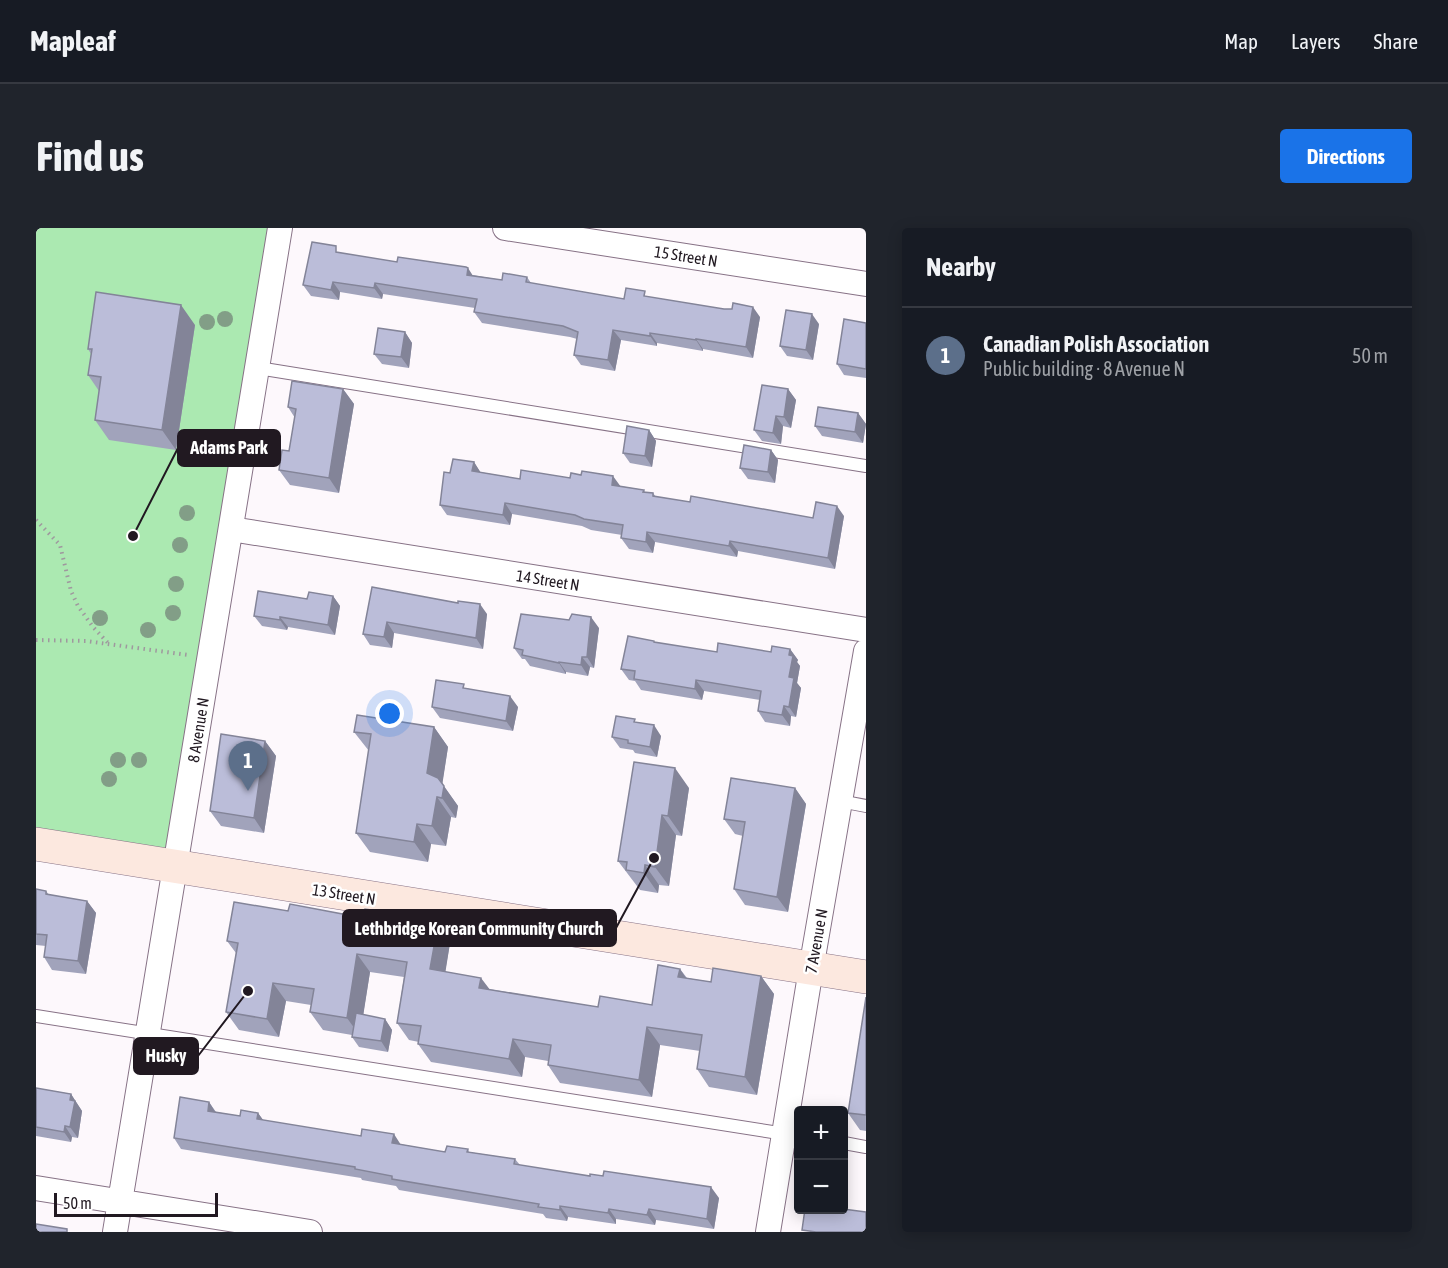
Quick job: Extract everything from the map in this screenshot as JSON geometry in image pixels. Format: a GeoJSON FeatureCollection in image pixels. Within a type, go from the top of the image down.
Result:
{"type":"FeatureCollection","features":[{"type":"Feature","properties":{"kind":"street","name":"8 Avenue N"},"geometry":{"type":"LineString","coordinates":[[115,1232],[280,228]]}},
{"type":"Feature","properties":{"kind":"street","name":"15 Street N"},"geometry":{"type":"LineString","coordinates":[[505,228],[866,284]]}},
{"type":"Feature","properties":{"kind":"street","name":"14 Street N"},"geometry":{"type":"LineString","coordinates":[[231,529],[866,630]]}},
{"type":"Feature","properties":{"kind":"street","name":"7 Avenue N"},"geometry":{"type":"LineString","coordinates":[[768,1232],[791,1135],[811,969],[866,651]]}},
{"type":"Feature","properties":{"kind":"street","name":"13 Street N"},"geometry":{"type":"LineString","coordinates":[[36,844],[866,977]]}},
{"type":"Feature","properties":{"kind":"street"},"geometry":{"type":"LineString","coordinates":[[36,1188],[310,1232]]}},
{"type":"Feature","properties":{"kind":"lane"},"geometry":{"type":"LineString","coordinates":[[258,368],[866,466]]}},
{"type":"Feature","properties":{"kind":"lane"},"geometry":{"type":"LineString","coordinates":[[840,801],[866,806]]}},
{"type":"Feature","properties":{"kind":"lane"},"geometry":{"type":"LineString","coordinates":[[36,1016],[791,1135]]}},
{"type":"Feature","properties":{"kind":"lane"},"geometry":{"type":"LineString","coordinates":[[848,1144],[866,1147]]}},
{"type":"Feature","properties":{"kind":"path"},"geometry":{"type":"LineString","coordinates":[[36,520],[60,545],[71,591],[78,606],[93,627],[110,644]]}},
{"type":"Feature","properties":{"kind":"path"},"geometry":{"type":"LineString","coordinates":[[36,640],[86,641],[209,659]]}},
{"type":"Feature","properties":{"kind":"green space"},"geometry":{"type":"Polygon","coordinates":[[[36,228],[280,228],[175,866],[36,844],[36,228]]]}},
{"type":"Feature","properties":{"kind":"building"},"geometry":{"type":"Polygon","coordinates":[[[312,242],[336,246],[336,252],[397,262],[398,257],[466,267],[468,268],[467,275],[502,280],[503,273],[527,277],[526,282],[624,299],[626,288],[645,291],[644,296],[724,309],[732,309],[733,303],[753,307],[746,347],[613,330],[608,360],[574,355],[578,332],[563,326],[474,312],[477,299],[375,283],[374,288],[333,282],[331,290],[303,285],[312,242]]]}},
{"type":"Feature","properties":{"kind":"building"},"geometry":{"type":"Polygon","coordinates":[[[96,292],[181,305],[162,430],[95,420],[101,377],[88,375],[92,349],[88,349],[96,292]]]}},
{"type":"Feature","properties":{"kind":"building"},"geometry":{"type":"Polygon","coordinates":[[[786,310],[812,314],[806,350],[780,346],[786,310]]]}},
{"type":"Feature","properties":{"kind":"building"},"geometry":{"type":"Polygon","coordinates":[[[844,319],[866,323],[866,369],[837,364],[844,319]]]}},
{"type":"Feature","properties":{"kind":"building"},"geometry":{"type":"Polygon","coordinates":[[[378,328],[405,332],[401,357],[374,354],[378,328]]]}},
{"type":"Feature","properties":{"kind":"building"},"geometry":{"type":"Polygon","coordinates":[[[292,381],[343,389],[329,478],[279,470],[282,450],[289,451],[296,409],[288,407],[292,381]]]}},
{"type":"Feature","properties":{"kind":"building"},"geometry":{"type":"Polygon","coordinates":[[[762,385],[788,389],[784,417],[776,416],[773,433],[754,430],[762,385]]]}},
{"type":"Feature","properties":{"kind":"building"},"geometry":{"type":"Polygon","coordinates":[[[818,407],[858,413],[855,432],[815,426],[818,407]]]}},
{"type":"Feature","properties":{"kind":"building"},"geometry":{"type":"Polygon","coordinates":[[[627,426],[649,430],[645,456],[623,453],[627,426]]]}},
{"type":"Feature","properties":{"kind":"building"},"geometry":{"type":"Polygon","coordinates":[[[744,445],[771,450],[768,472],[740,468],[744,445]]]}},
{"type":"Feature","properties":{"kind":"building"},"geometry":{"type":"Polygon","coordinates":[[[453,459],[474,462],[472,471],[520,479],[521,470],[570,478],[571,473],[581,475],[582,471],[613,476],[612,485],[644,490],[643,492],[653,493],[653,496],[690,502],[691,496],[813,518],[816,502],[837,506],[828,558],[730,541],[729,546],[647,532],[646,542],[621,538],[623,525],[505,503],[503,515],[440,505],[444,472],[450,473],[453,459]]]}},
{"type":"Feature","properties":{"kind":"building"},"geometry":{"type":"Polygon","coordinates":[[[372,587],[458,603],[458,601],[480,604],[476,638],[387,622],[384,637],[363,634],[372,587]]]}},
{"type":"Feature","properties":{"kind":"building"},"geometry":{"type":"Polygon","coordinates":[[[258,591],[307,599],[309,592],[333,596],[328,625],[280,617],[280,620],[254,616],[258,591]]]}},
{"type":"Feature","properties":{"kind":"building"},"geometry":{"type":"Polygon","coordinates":[[[521,614],[569,620],[572,614],[591,617],[587,657],[582,657],[581,665],[522,655],[523,650],[514,648],[521,614]]]}},
{"type":"Feature","properties":{"kind":"building"},"geometry":{"type":"Polygon","coordinates":[[[628,636],[717,652],[718,643],[771,652],[772,646],[790,649],[789,655],[793,656],[789,677],[794,678],[789,707],[784,706],[782,715],[758,711],[761,691],[696,680],[695,689],[634,679],[635,671],[621,669],[628,636]]]}},
{"type":"Feature","properties":{"kind":"building"},"geometry":{"type":"Polygon","coordinates":[[[436,680],[464,684],[463,688],[510,696],[506,721],[432,707],[436,680]]]}},
{"type":"Feature","properties":{"kind":"building"},"geometry":{"type":"Polygon","coordinates":[[[357,715],[434,727],[427,773],[438,778],[444,786],[442,798],[437,797],[432,826],[417,824],[414,842],[356,833],[371,734],[354,732],[357,715]]]}},
{"type":"Feature","properties":{"kind":"building"},"geometry":{"type":"Polygon","coordinates":[[[616,716],[654,725],[650,747],[612,737],[616,716]]]}},
{"type":"Feature","properties":{"kind":"building"},"geometry":{"type":"Polygon","coordinates":[[[221,734],[265,741],[254,818],[210,811],[221,734]]]}},
{"type":"Feature","properties":{"kind":"building"},"geometry":{"type":"Polygon","coordinates":[[[634,762],[675,768],[668,816],[662,815],[655,867],[645,865],[644,873],[626,870],[627,862],[618,861],[634,762]]]}},
{"type":"Feature","properties":{"kind":"building"},"geometry":{"type":"Polygon","coordinates":[[[731,778],[795,788],[777,897],[734,889],[745,822],[724,819],[731,778]]]}},
{"type":"Feature","properties":{"kind":"building"},"geometry":{"type":"Polygon","coordinates":[[[36,889],[46,891],[46,894],[87,901],[78,961],[44,957],[47,935],[36,934],[36,889]]]}},
{"type":"Feature","properties":{"kind":"building"},"geometry":{"type":"Polygon","coordinates":[[[234,902],[288,911],[290,904],[364,918],[365,909],[439,919],[430,969],[481,978],[479,988],[598,1007],[600,996],[652,1005],[658,965],[680,969],[678,977],[711,982],[713,968],[761,976],[745,1077],[697,1069],[702,1035],[647,1027],[639,1080],[548,1065],[551,1045],[513,1039],[509,1059],[418,1044],[421,1026],[397,1023],[407,962],[357,954],[347,1018],[310,1012],[314,989],[273,983],[267,1019],[226,1012],[238,943],[227,941],[234,902]]]}},
{"type":"Feature","properties":{"kind":"building"},"geometry":{"type":"Polygon","coordinates":[[[866,997],[866,1115],[848,1113],[866,997]]]}},
{"type":"Feature","properties":{"kind":"building"},"geometry":{"type":"Polygon","coordinates":[[[356,1013],[385,1019],[381,1041],[352,1037],[356,1013]]]}},
{"type":"Feature","properties":{"kind":"building"},"geometry":{"type":"Polygon","coordinates":[[[36,1088],[71,1094],[70,1100],[75,1101],[70,1127],[65,1126],[64,1132],[36,1127],[36,1088]]]}},
{"type":"Feature","properties":{"kind":"building"},"geometry":{"type":"Polygon","coordinates":[[[180,1097],[209,1102],[208,1111],[240,1116],[241,1110],[258,1113],[257,1119],[361,1136],[362,1129],[394,1134],[392,1143],[445,1152],[447,1146],[468,1149],[467,1152],[515,1159],[514,1164],[590,1176],[590,1174],[603,1176],[604,1171],[711,1187],[707,1219],[649,1209],[647,1215],[609,1209],[608,1213],[560,1206],[560,1210],[538,1207],[539,1204],[392,1179],[392,1176],[355,1169],[355,1167],[174,1138],[180,1097]]]}},
{"type":"Feature","properties":{"kind":"building"},"geometry":{"type":"Polygon","coordinates":[[[848,1210],[866,1212],[866,1232],[802,1230],[804,1214],[848,1214],[848,1210]]]}},
{"type":"Feature","properties":{"kind":"building"},"geometry":{"type":"Polygon","coordinates":[[[36,1224],[67,1229],[67,1232],[36,1232],[36,1224]]]}},
{"type":"Feature","properties":{"kind":"place","name":"Adams Park"},"geometry":{"type":"Point","coordinates":[133,536]}},
{"type":"Feature","properties":{"kind":"place","name":"Canadian Polish Association"},"geometry":{"type":"Point","coordinates":[248,791]}},
{"type":"Feature","properties":{"kind":"place","name":"Lethbridge Korean Community Church"},"geometry":{"type":"Point","coordinates":[654,858]}},
{"type":"Feature","properties":{"kind":"place","name":"Husky"},"geometry":{"type":"Point","coordinates":[248,991]}}]}
